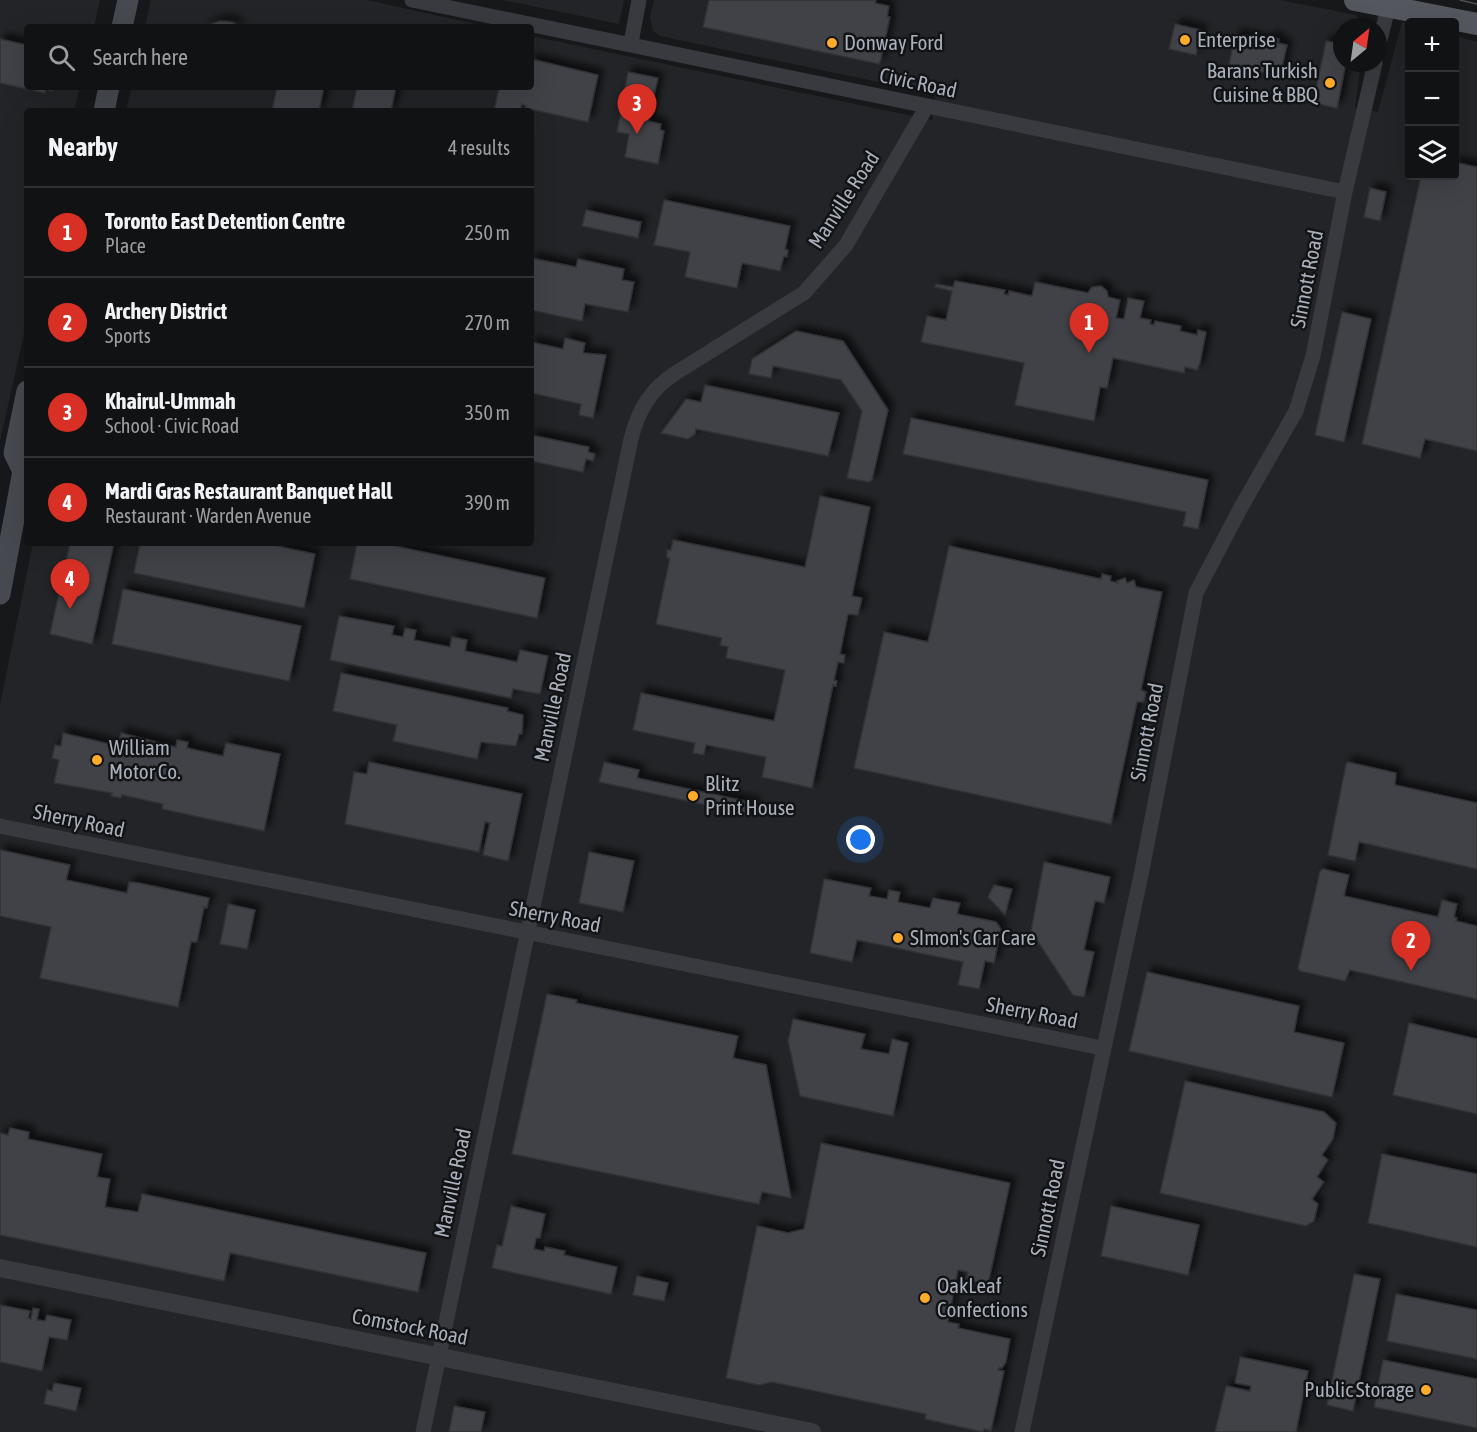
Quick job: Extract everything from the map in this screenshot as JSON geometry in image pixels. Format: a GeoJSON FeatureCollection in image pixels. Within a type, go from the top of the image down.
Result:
{"type":"FeatureCollection","features":[{"type":"Feature","properties":{"kind":"main road"},"geometry":{"type":"LineString","coordinates":[[123,24],[128,0]]}},
{"type":"Feature","properties":{"kind":"main road"},"geometry":{"type":"LineString","coordinates":[[1355,0],[1389,3],[1477,24]]}},
{"type":"Feature","properties":{"kind":"main road"},"geometry":{"type":"LineString","coordinates":[[105,108],[108,90]]}},
{"type":"Feature","properties":{"kind":"main road"},"geometry":{"type":"LineString","coordinates":[[24,406],[14,453],[24,468]]}},
{"type":"Feature","properties":{"kind":"main road"},"geometry":{"type":"LineString","coordinates":[[0,594],[24,475]]}},
{"type":"Feature","properties":{"kind":"street","name":"Civic Road"},"geometry":{"type":"LineString","coordinates":[[411,0],[534,24]]}},
{"type":"Feature","properties":{"kind":"street"},"geometry":{"type":"LineString","coordinates":[[631,43],[639,0]]}},
{"type":"Feature","properties":{"kind":"street"},"geometry":{"type":"LineString","coordinates":[[1385,18],[1389,3]]}},
{"type":"Feature","properties":{"kind":"street","name":"Civic Road"},"geometry":{"type":"LineString","coordinates":[[534,24],[1345,192]]}},
{"type":"Feature","properties":{"kind":"street","name":"Sinnott Road"},"geometry":{"type":"LineString","coordinates":[[1023,1432],[1102,1048],[1141,875],[1196,593],[1240,509],[1296,411],[1313,356],[1345,192],[1373,72]]}},
{"type":"Feature","properties":{"kind":"street","name":"Manville Road"},"geometry":{"type":"LineString","coordinates":[[423,1432],[631,439],[643,404],[660,383],[804,293],[846,245],[927,106]]}},
{"type":"Feature","properties":{"kind":"street","name":"Sherry Road"},"geometry":{"type":"LineString","coordinates":[[0,826],[1102,1048]]}},
{"type":"Feature","properties":{"kind":"street","name":"Comstock Road"},"geometry":{"type":"LineString","coordinates":[[0,1268],[812,1432]]}},
{"type":"Feature","properties":{"kind":"shaded area"},"geometry":{"type":"Polygon","coordinates":[[[0,0],[100,0],[95,24],[24,24],[24,90],[79,90],[75,108],[24,108],[24,334],[0,441],[0,0]]]}},
{"type":"Feature","properties":{"kind":"shaded area"},"geometry":{"type":"Polygon","coordinates":[[[151,0],[367,0],[475,24],[146,24],[151,0]]]}},
{"type":"Feature","properties":{"kind":"shaded area"},"geometry":{"type":"Polygon","coordinates":[[[503,0],[624,0],[619,24],[503,0]]]}},
{"type":"Feature","properties":{"kind":"shaded area"},"geometry":{"type":"Polygon","coordinates":[[[654,0],[1280,0],[1356,15],[1358,18],[1333,18],[1333,72],[1360,72],[1355,108],[1378,112],[1402,22],[1405,23],[1405,180],[1459,180],[1459,37],[1477,42],[1477,1432],[0,1432],[0,705],[32,546],[534,546],[534,108],[127,108],[131,90],[534,90],[534,37],[932,120],[935,94],[660,36],[653,31],[650,17],[654,0]]]}},
{"type":"Feature","properties":{"kind":"building","name":"Donway Ford"},"geometry":{"type":"Polygon","coordinates":[[[709,0],[876,0],[875,3],[889,6],[887,17],[890,17],[881,59],[879,64],[703,27],[709,0]]]}},
{"type":"Feature","properties":{"kind":"building"},"geometry":{"type":"Polygon","coordinates":[[[220,21],[236,24],[212,24],[220,21]]]}},
{"type":"Feature","properties":{"kind":"building","name":"Enterprise"},"geometry":{"type":"Polygon","coordinates":[[[1175,24],[1201,30],[1196,55],[1169,49],[1175,24]]]}},
{"type":"Feature","properties":{"kind":"building"},"geometry":{"type":"Polygon","coordinates":[[[1235,34],[1268,41],[1269,36],[1279,39],[1278,43],[1287,45],[1280,76],[1229,65],[1235,34]]]}},
{"type":"Feature","properties":{"kind":"building"},"geometry":{"type":"Polygon","coordinates":[[[0,39],[24,44],[24,88],[0,83],[0,39]]]}},
{"type":"Feature","properties":{"kind":"building","name":"Barans Turkish Cuisine & BBQ"},"geometry":{"type":"Polygon","coordinates":[[[1326,41],[1333,42],[1333,72],[1344,72],[1337,108],[1313,103],[1326,41]]]}},
{"type":"Feature","properties":{"kind":"building"},"geometry":{"type":"Polygon","coordinates":[[[534,60],[598,75],[588,122],[534,110],[534,108],[525,108],[526,106],[522,104],[521,108],[495,108],[498,90],[534,90],[534,60]]]}},
{"type":"Feature","properties":{"kind":"building"},"geometry":{"type":"Polygon","coordinates":[[[628,72],[658,78],[648,121],[661,124],[660,130],[664,131],[658,164],[625,157],[629,134],[617,132],[628,72]]]}},
{"type":"Feature","properties":{"kind":"building"},"geometry":{"type":"Polygon","coordinates":[[[276,90],[323,90],[320,108],[273,108],[276,90]]]}},
{"type":"Feature","properties":{"kind":"building"},"geometry":{"type":"Polygon","coordinates":[[[356,90],[395,90],[392,108],[353,108],[356,90]]]}},
{"type":"Feature","properties":{"kind":"building"},"geometry":{"type":"Polygon","coordinates":[[[1459,163],[1477,167],[1477,451],[1425,439],[1420,458],[1362,444],[1420,180],[1459,180],[1459,163]]]}},
{"type":"Feature","properties":{"kind":"building"},"geometry":{"type":"Polygon","coordinates":[[[1370,188],[1386,192],[1380,221],[1364,217],[1370,188]]]}},
{"type":"Feature","properties":{"kind":"building"},"geometry":{"type":"Polygon","coordinates":[[[664,200],[790,226],[785,249],[788,250],[787,257],[784,256],[780,271],[742,263],[737,288],[685,277],[690,252],[654,245],[664,200]]]}},
{"type":"Feature","properties":{"kind":"building"},"geometry":{"type":"Polygon","coordinates":[[[586,210],[641,222],[638,238],[582,226],[586,210]]]}},
{"type":"Feature","properties":{"kind":"building"},"geometry":{"type":"Polygon","coordinates":[[[534,259],[576,267],[578,259],[624,269],[622,280],[634,282],[628,312],[585,304],[582,321],[534,311],[534,259]]]}},
{"type":"Feature","properties":{"kind":"building"},"geometry":{"type":"Polygon","coordinates":[[[955,281],[1005,290],[1004,294],[1008,295],[1009,291],[1032,296],[1035,282],[1088,293],[1092,287],[1101,286],[1107,291],[1108,297],[1120,300],[1116,318],[1124,319],[1128,298],[1144,301],[1140,318],[1151,320],[1150,324],[1154,325],[1155,321],[1181,326],[1180,331],[1197,335],[1198,330],[1206,332],[1200,363],[1197,370],[1185,367],[1184,373],[1113,358],[1107,388],[1100,387],[1094,421],[1015,405],[1024,363],[921,342],[927,316],[946,320],[952,291],[935,287],[936,284],[953,287],[955,281]]]}},
{"type":"Feature","properties":{"kind":"building"},"geometry":{"type":"Polygon","coordinates":[[[1342,312],[1371,319],[1344,442],[1315,435],[1342,312]]]}},
{"type":"Feature","properties":{"kind":"building"},"geometry":{"type":"Polygon","coordinates":[[[796,331],[843,341],[888,410],[872,480],[869,482],[847,478],[862,411],[841,380],[773,366],[771,378],[749,374],[752,359],[796,331]]]}},
{"type":"Feature","properties":{"kind":"building"},"geometry":{"type":"Polygon","coordinates":[[[565,338],[585,343],[583,353],[606,355],[593,418],[579,415],[581,404],[534,394],[534,343],[563,349],[565,338]]]}},
{"type":"Feature","properties":{"kind":"building"},"geometry":{"type":"Polygon","coordinates":[[[705,385],[839,413],[828,456],[696,429],[695,434],[688,439],[661,433],[686,399],[701,402],[705,385]]]}},
{"type":"Feature","properties":{"kind":"building"},"geometry":{"type":"Polygon","coordinates":[[[911,418],[1208,480],[1198,529],[1183,526],[1186,512],[903,454],[911,418]]]}},
{"type":"Feature","properties":{"kind":"building"},"geometry":{"type":"Polygon","coordinates":[[[534,436],[589,447],[588,452],[595,454],[593,461],[586,459],[583,472],[534,462],[534,436]]]}},
{"type":"Feature","properties":{"kind":"building"},"geometry":{"type":"Polygon","coordinates":[[[820,496],[870,507],[852,596],[862,598],[858,615],[848,614],[840,654],[845,655],[844,663],[838,662],[834,680],[837,681],[836,686],[833,685],[812,788],[762,777],[766,757],[706,745],[704,755],[693,753],[695,743],[633,730],[641,693],[774,721],[785,670],[726,658],[728,647],[720,645],[722,638],[656,624],[670,558],[667,558],[667,550],[671,550],[673,540],[805,567],[820,496]]]}},
{"type":"Feature","properties":{"kind":"building"},"geometry":{"type":"Polygon","coordinates":[[[69,546],[113,546],[92,644],[50,634],[69,546]]]}},
{"type":"Feature","properties":{"kind":"building"},"geometry":{"type":"Polygon","coordinates":[[[139,546],[277,546],[315,554],[304,608],[134,573],[139,546]]]}},
{"type":"Feature","properties":{"kind":"building"},"geometry":{"type":"Polygon","coordinates":[[[356,546],[395,546],[545,578],[537,618],[350,579],[356,546]]]}},
{"type":"Feature","properties":{"kind":"building"},"geometry":{"type":"Polygon","coordinates":[[[949,546],[1101,579],[1102,574],[1111,576],[1110,581],[1118,583],[1117,581],[1125,578],[1127,583],[1134,580],[1136,587],[1162,592],[1141,690],[1146,692],[1144,702],[1137,702],[1111,824],[854,768],[884,632],[928,642],[949,546]]]}},
{"type":"Feature","properties":{"kind":"building"},"geometry":{"type":"Polygon","coordinates":[[[123,589],[301,626],[289,681],[112,644],[123,589]]]}},
{"type":"Feature","properties":{"kind":"building"},"geometry":{"type":"Polygon","coordinates":[[[339,616],[394,626],[392,635],[403,637],[405,628],[416,630],[414,640],[450,647],[452,637],[467,640],[465,651],[517,662],[520,650],[548,656],[540,694],[513,689],[511,698],[330,660],[339,616]]]}},
{"type":"Feature","properties":{"kind":"building"},"geometry":{"type":"Polygon","coordinates":[[[341,673],[508,708],[507,711],[523,715],[522,734],[519,734],[516,746],[481,742],[477,759],[393,741],[397,725],[333,711],[341,673]]]}},
{"type":"Feature","properties":{"kind":"building"},"geometry":{"type":"Polygon","coordinates":[[[63,733],[118,746],[121,733],[176,747],[177,740],[188,742],[187,748],[223,756],[226,743],[280,754],[264,831],[162,809],[163,804],[122,795],[121,798],[111,796],[112,793],[54,783],[59,760],[52,758],[55,745],[61,746],[63,733]]]}},
{"type":"Feature","properties":{"kind":"building"},"geometry":{"type":"Polygon","coordinates":[[[369,762],[522,794],[508,861],[483,855],[490,823],[485,822],[479,852],[345,824],[354,772],[367,774],[369,762]]]}},
{"type":"Feature","properties":{"kind":"building"},"geometry":{"type":"Polygon","coordinates":[[[604,762],[639,770],[637,778],[755,803],[753,815],[599,782],[604,762]]]}},
{"type":"Feature","properties":{"kind":"building"},"geometry":{"type":"Polygon","coordinates":[[[1348,762],[1396,773],[1395,785],[1477,803],[1477,869],[1359,842],[1355,861],[1328,855],[1348,762]]]}},
{"type":"Feature","properties":{"kind":"building"},"geometry":{"type":"Polygon","coordinates":[[[0,850],[70,865],[66,880],[127,893],[129,882],[139,883],[209,898],[207,908],[204,907],[197,942],[191,942],[178,1007],[40,978],[51,927],[0,916],[0,850]]]}},
{"type":"Feature","properties":{"kind":"building"},"geometry":{"type":"Polygon","coordinates":[[[589,852],[634,861],[623,912],[579,903],[589,852]]]}},
{"type":"Feature","properties":{"kind":"building"},"geometry":{"type":"Polygon","coordinates":[[[1044,862],[1110,877],[1104,903],[1095,901],[1084,950],[1094,952],[1084,997],[1073,995],[1031,931],[1044,862]]]}},
{"type":"Feature","properties":{"kind":"building"},"geometry":{"type":"Polygon","coordinates":[[[1323,869],[1349,875],[1344,896],[1438,917],[1442,900],[1457,904],[1454,917],[1457,918],[1456,921],[1477,926],[1477,999],[1350,970],[1345,981],[1300,971],[1298,968],[1320,871],[1323,869]]]}},
{"type":"Feature","properties":{"kind":"building"},"geometry":{"type":"Polygon","coordinates":[[[824,879],[871,888],[869,896],[887,899],[889,890],[900,892],[898,902],[930,908],[933,898],[960,903],[957,914],[996,922],[1001,929],[994,963],[985,961],[979,989],[958,985],[963,962],[857,940],[852,962],[810,953],[824,879]]]}},
{"type":"Feature","properties":{"kind":"building"},"geometry":{"type":"Polygon","coordinates":[[[994,885],[1012,889],[1005,915],[988,897],[994,885]]]}},
{"type":"Feature","properties":{"kind":"building"},"geometry":{"type":"Polygon","coordinates":[[[228,904],[255,910],[247,949],[220,944],[228,904]]]}},
{"type":"Feature","properties":{"kind":"building"},"geometry":{"type":"Polygon","coordinates":[[[1147,972],[1299,1006],[1294,1032],[1344,1043],[1332,1097],[1129,1051],[1147,972]]]}},
{"type":"Feature","properties":{"kind":"building"},"geometry":{"type":"Polygon","coordinates":[[[547,994],[577,1000],[576,1003],[738,1036],[733,1058],[766,1065],[791,1198],[762,1192],[759,1204],[512,1154],[547,994]]]}},
{"type":"Feature","properties":{"kind":"building"},"geometry":{"type":"Polygon","coordinates":[[[793,1019],[865,1034],[861,1049],[889,1054],[892,1039],[908,1043],[893,1116],[800,1096],[788,1041],[793,1019]]]}},
{"type":"Feature","properties":{"kind":"building"},"geometry":{"type":"Polygon","coordinates":[[[1409,1023],[1477,1039],[1477,1114],[1393,1095],[1409,1023]]]}},
{"type":"Feature","properties":{"kind":"building"},"geometry":{"type":"Polygon","coordinates":[[[1185,1081],[1324,1112],[1336,1123],[1333,1139],[1322,1155],[1328,1160],[1317,1177],[1324,1182],[1312,1199],[1318,1204],[1314,1221],[1306,1226],[1160,1193],[1185,1081]]]}},
{"type":"Feature","properties":{"kind":"building"},"geometry":{"type":"Polygon","coordinates":[[[10,1128],[29,1132],[28,1139],[102,1154],[97,1177],[110,1179],[105,1207],[138,1212],[142,1194],[426,1253],[418,1292],[230,1253],[224,1281],[0,1235],[0,1133],[8,1135],[10,1128]]]}},
{"type":"Feature","properties":{"kind":"building"},"geometry":{"type":"Polygon","coordinates":[[[821,1143],[1010,1183],[988,1284],[966,1280],[968,1272],[958,1270],[948,1322],[959,1324],[958,1328],[1010,1339],[1006,1362],[998,1370],[1004,1371],[991,1431],[984,1429],[983,1432],[925,1419],[926,1414],[772,1382],[759,1385],[726,1378],[757,1226],[788,1233],[804,1229],[821,1143]]]}},
{"type":"Feature","properties":{"kind":"building"},"geometry":{"type":"Polygon","coordinates":[[[1382,1154],[1477,1174],[1477,1247],[1368,1223],[1382,1154]]]}},
{"type":"Feature","properties":{"kind":"building"},"geometry":{"type":"Polygon","coordinates":[[[511,1206],[545,1214],[540,1238],[536,1238],[534,1249],[544,1251],[545,1247],[565,1251],[564,1255],[617,1267],[611,1294],[492,1268],[497,1245],[502,1246],[511,1206]]]}},
{"type":"Feature","properties":{"kind":"building"},"geometry":{"type":"Polygon","coordinates":[[[1111,1206],[1199,1225],[1188,1275],[1101,1256],[1111,1206]]]}},
{"type":"Feature","properties":{"kind":"building"},"geometry":{"type":"Polygon","coordinates":[[[1354,1274],[1380,1279],[1353,1411],[1327,1405],[1354,1274]]]}},
{"type":"Feature","properties":{"kind":"building"},"geometry":{"type":"Polygon","coordinates":[[[637,1276],[668,1283],[664,1301],[633,1295],[637,1276]]]}},
{"type":"Feature","properties":{"kind":"building"},"geometry":{"type":"Polygon","coordinates":[[[1396,1294],[1477,1310],[1477,1359],[1387,1341],[1396,1294]]]}},
{"type":"Feature","properties":{"kind":"building"},"geometry":{"type":"Polygon","coordinates":[[[0,1305],[30,1311],[28,1318],[31,1319],[33,1308],[39,1309],[37,1320],[45,1321],[47,1315],[71,1320],[67,1340],[49,1337],[42,1371],[0,1362],[0,1305]]]}},
{"type":"Feature","properties":{"kind":"building"},"geometry":{"type":"Polygon","coordinates":[[[1240,1357],[1308,1371],[1296,1432],[1215,1432],[1226,1386],[1250,1391],[1251,1386],[1235,1383],[1240,1357]]]}},
{"type":"Feature","properties":{"kind":"building"},"geometry":{"type":"Polygon","coordinates":[[[1383,1360],[1477,1379],[1477,1428],[1374,1407],[1383,1360]]]}},
{"type":"Feature","properties":{"kind":"building"},"geometry":{"type":"Polygon","coordinates":[[[54,1383],[81,1388],[76,1411],[44,1404],[47,1390],[52,1391],[54,1383]]]}},
{"type":"Feature","properties":{"kind":"building"},"geometry":{"type":"Polygon","coordinates":[[[454,1406],[485,1412],[481,1432],[449,1432],[454,1406]]]}},
{"type":"Feature","properties":{"kind":"tram line"},"geometry":{"type":"LineString","coordinates":[[1460,0],[1477,4]]}},
{"type":"Feature","properties":{"kind":"place","name":"Enterprise"},"geometry":{"type":"Point","coordinates":[1185,40]}},
{"type":"Feature","properties":{"kind":"place","name":"Donway Ford"},"geometry":{"type":"Point","coordinates":[832,43]}},
{"type":"Feature","properties":{"kind":"place","name":"Barans Turkish Cuisine & BBQ"},"geometry":{"type":"Point","coordinates":[1330,83]}},
{"type":"Feature","properties":{"kind":"place","name":"Khairul-Ummah"},"geometry":{"type":"Point","coordinates":[637,134]}},
{"type":"Feature","properties":{"kind":"place","name":"Toronto East Detention Centre"},"geometry":{"type":"Point","coordinates":[1089,353]}},
{"type":"Feature","properties":{"kind":"place","name":"Mardi Gras Restaurant Banquet Hall"},"geometry":{"type":"Point","coordinates":[70,609]}},
{"type":"Feature","properties":{"kind":"place","name":"William Motor Co."},"geometry":{"type":"Point","coordinates":[97,760]}},
{"type":"Feature","properties":{"kind":"place","name":"Blitz Print House"},"geometry":{"type":"Point","coordinates":[693,796]}},
{"type":"Feature","properties":{"kind":"place","name":"SImon's Car Care"},"geometry":{"type":"Point","coordinates":[898,938]}},
{"type":"Feature","properties":{"kind":"place","name":"Archery District"},"geometry":{"type":"Point","coordinates":[1411,971]}},
{"type":"Feature","properties":{"kind":"place","name":"OakLeaf Confections"},"geometry":{"type":"Point","coordinates":[925,1298]}},
{"type":"Feature","properties":{"kind":"place","name":"Public Storage"},"geometry":{"type":"Point","coordinates":[1426,1390]}}]}
